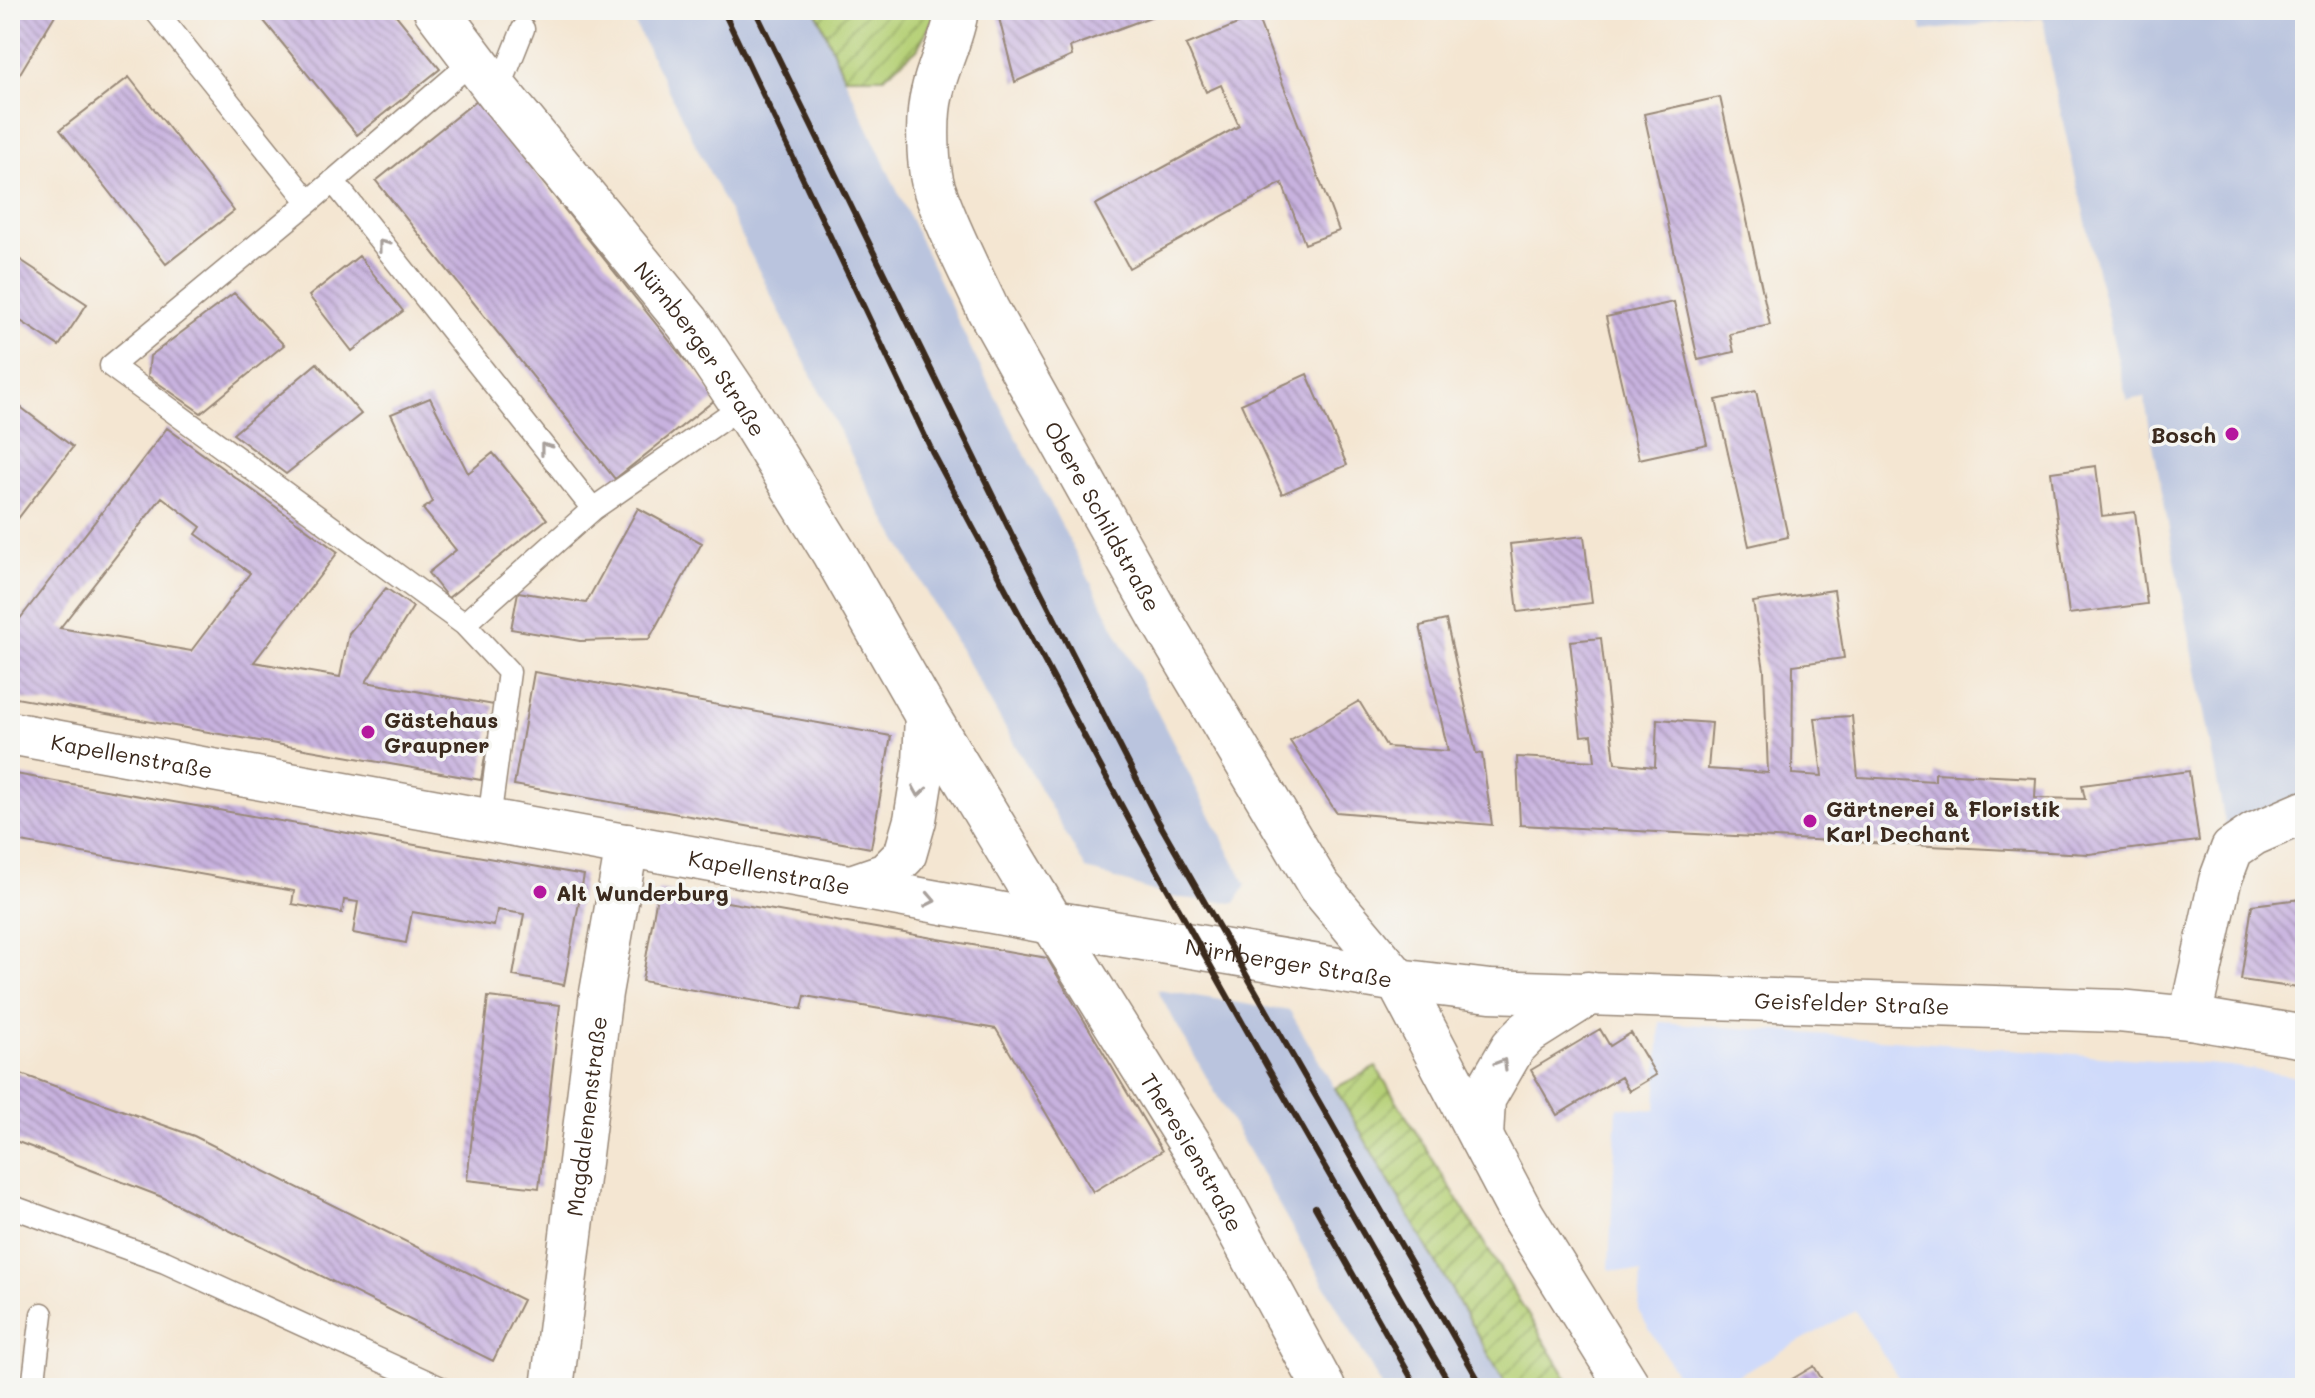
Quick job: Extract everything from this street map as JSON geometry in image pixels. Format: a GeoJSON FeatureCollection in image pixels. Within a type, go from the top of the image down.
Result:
{"type":"FeatureCollection","features":[{"type":"Feature","properties":{"kind":"street","name":"Nürnberger Straße"},"geometry":{"type":"LineString","coordinates":[[436,10],[486,76],[688,323],[743,405],[834,553],[926,714],[1052,923],[1398,980],[1522,1215],[1629,1388]]}},
{"type":"Feature","properties":{"kind":"street","name":"Obere Schildstraße"},"geometry":{"type":"LineString","coordinates":[[957,10],[955,28],[931,94],[928,141],[934,189],[968,269],[1159,616],[1319,886],[1398,980]]}},
{"type":"Feature","properties":{"kind":"street"},"geometry":{"type":"LineString","coordinates":[[854,885],[886,874],[905,855],[915,820],[924,764],[926,714]]}},
{"type":"Feature","properties":{"kind":"street","name":"Kapellenstraße"},"geometry":{"type":"LineString","coordinates":[[10,733],[1052,923]]}},
{"type":"Feature","properties":{"kind":"street"},"geometry":{"type":"LineString","coordinates":[[2190,1018],[2220,881],[2232,849],[2254,834],[2305,812]]}},
{"type":"Feature","properties":{"kind":"street","name":"Magdalenenstraße"},"geometry":{"type":"LineString","coordinates":[[552,1388],[601,993],[627,845]]}},
{"type":"Feature","properties":{"kind":"street","name":"Theresienstraße"},"geometry":{"type":"LineString","coordinates":[[1052,923],[1200,1160],[1324,1388]]}},
{"type":"Feature","properties":{"kind":"street","name":"Geisfelder Straße"},"geometry":{"type":"LineString","coordinates":[[1398,980],[1490,991],[2119,1011],[2190,1018],[2305,1037]]}},
{"type":"Feature","properties":{"kind":"street"},"geometry":{"type":"LineString","coordinates":[[1481,1137],[1483,1099],[1513,1047],[1528,1032],[1588,994]]}},
{"type":"Feature","properties":{"kind":"lane"},"geometry":{"type":"LineString","coordinates":[[155,10],[309,202]]}},
{"type":"Feature","properties":{"kind":"lane"},"geometry":{"type":"LineString","coordinates":[[489,820],[509,672],[464,624],[111,366],[333,181],[486,76],[523,29]]}},
{"type":"Feature","properties":{"kind":"lane"},"geometry":{"type":"LineString","coordinates":[[333,181],[593,509]]}},
{"type":"Feature","properties":{"kind":"lane"},"geometry":{"type":"LineString","coordinates":[[464,624],[593,509],[743,405]]}},
{"type":"Feature","properties":{"kind":"lane"},"geometry":{"type":"LineString","coordinates":[[10,1206],[165,1262],[441,1388]]}},
{"type":"Feature","properties":{"kind":"lane"},"geometry":{"type":"LineString","coordinates":[[33,1388],[42,1314]]}},
{"type":"Feature","properties":{"kind":"shaded area"},"geometry":{"type":"Polygon","coordinates":[[[628,10],[816,10],[844,77],[972,351],[1246,885],[1235,903],[1170,897],[1086,869],[871,494],[628,10]]]}},
{"type":"Feature","properties":{"kind":"shaded area","name":"Bosch"},"geometry":{"type":"Polygon","coordinates":[[[1918,10],[2305,10],[2305,831],[2232,860],[2144,397],[2127,400],[2054,83],[2043,18],[1922,31],[1918,10]]]}},
{"type":"Feature","properties":{"kind":"shaded area"},"geometry":{"type":"Polygon","coordinates":[[[1157,990],[1290,1011],[1508,1388],[1383,1388],[1157,990]]]}},
{"type":"Feature","properties":{"kind":"shaded area"},"geometry":{"type":"Polygon","coordinates":[[[1660,1022],[2230,1066],[2305,1078],[2305,1388],[1905,1388],[1855,1311],[1714,1388],[1685,1388],[1639,1312],[1641,1273],[1609,1269],[1617,1107],[1656,1110],[1660,1022]]]}},
{"type":"Feature","properties":{"kind":"green space"},"geometry":{"type":"Polygon","coordinates":[[[816,10],[938,10],[917,49],[884,77],[844,77],[816,10]]]}},
{"type":"Feature","properties":{"kind":"green space"},"geometry":{"type":"Polygon","coordinates":[[[1376,1067],[1573,1388],[1508,1388],[1335,1088],[1376,1067]]]}},
{"type":"Feature","properties":{"kind":"building"},"geometry":{"type":"Polygon","coordinates":[[[10,10],[58,10],[10,90],[10,10]]]}},
{"type":"Feature","properties":{"kind":"building"},"geometry":{"type":"Polygon","coordinates":[[[255,10],[392,10],[440,69],[357,135],[255,10]]]}},
{"type":"Feature","properties":{"kind":"building"},"geometry":{"type":"Polygon","coordinates":[[[997,10],[1169,10],[1070,47],[1072,56],[1015,82],[997,10]]]}},
{"type":"Feature","properties":{"kind":"building"},"geometry":{"type":"Polygon","coordinates":[[[1257,16],[1339,231],[1305,244],[1282,183],[1129,268],[1095,205],[1239,126],[1221,85],[1206,92],[1186,45],[1257,16]]]}},
{"type":"Feature","properties":{"kind":"building"},"geometry":{"type":"Polygon","coordinates":[[[129,77],[234,211],[166,264],[60,130],[129,77]]]}},
{"type":"Feature","properties":{"kind":"building"},"geometry":{"type":"Polygon","coordinates":[[[1720,97],[1770,325],[1730,334],[1734,352],[1698,360],[1644,114],[1720,97]]]}},
{"type":"Feature","properties":{"kind":"building"},"geometry":{"type":"Polygon","coordinates":[[[477,100],[716,399],[615,479],[376,181],[477,100]]]}},
{"type":"Feature","properties":{"kind":"building"},"geometry":{"type":"Polygon","coordinates":[[[10,253],[87,304],[59,346],[10,314],[10,253]]]}},
{"type":"Feature","properties":{"kind":"building"},"geometry":{"type":"Polygon","coordinates":[[[359,256],[403,311],[352,351],[309,296],[359,256]]]}},
{"type":"Feature","properties":{"kind":"building"},"geometry":{"type":"Polygon","coordinates":[[[234,293],[284,345],[201,413],[148,376],[150,356],[234,293]]]}},
{"type":"Feature","properties":{"kind":"building"},"geometry":{"type":"Polygon","coordinates":[[[1674,302],[1707,444],[1639,459],[1606,317],[1674,302]]]}},
{"type":"Feature","properties":{"kind":"building"},"geometry":{"type":"Polygon","coordinates":[[[317,363],[361,414],[286,474],[233,434],[317,363]]]}},
{"type":"Feature","properties":{"kind":"building"},"geometry":{"type":"Polygon","coordinates":[[[1307,374],[1347,465],[1282,494],[1241,404],[1307,374]]]}},
{"type":"Feature","properties":{"kind":"building"},"geometry":{"type":"Polygon","coordinates":[[[1756,391],[1788,537],[1749,546],[1716,400],[1756,391]]]}},
{"type":"Feature","properties":{"kind":"building"},"geometry":{"type":"Polygon","coordinates":[[[430,398],[468,473],[493,453],[547,519],[448,598],[428,573],[456,550],[423,509],[433,502],[391,414],[430,398]]]}},
{"type":"Feature","properties":{"kind":"building"},"geometry":{"type":"Polygon","coordinates":[[[10,399],[73,447],[10,529],[10,399]]]}},
{"type":"Feature","properties":{"kind":"building"},"geometry":{"type":"Polygon","coordinates":[[[167,428],[338,552],[254,662],[340,677],[349,633],[386,588],[413,607],[366,682],[494,705],[481,780],[10,697],[10,618],[19,620],[167,428]],[[162,497],[60,628],[191,651],[250,573],[196,534],[201,527],[162,497]]]}},
{"type":"Feature","properties":{"kind":"building"},"geometry":{"type":"Polygon","coordinates":[[[2096,466],[2102,516],[2135,512],[2147,604],[2069,614],[2051,472],[2096,466]]]}},
{"type":"Feature","properties":{"kind":"building"},"geometry":{"type":"Polygon","coordinates":[[[638,508],[702,543],[649,639],[580,641],[511,629],[518,592],[586,603],[638,508]]]}},
{"type":"Feature","properties":{"kind":"building"},"geometry":{"type":"Polygon","coordinates":[[[1584,536],[1592,603],[1518,612],[1510,544],[1584,536]]]}},
{"type":"Feature","properties":{"kind":"building"},"geometry":{"type":"Polygon","coordinates":[[[1834,590],[1844,658],[1793,665],[1792,774],[1822,776],[1815,718],[1852,716],[1858,777],[1935,781],[1935,773],[2036,778],[2035,798],[2085,799],[2082,785],[2189,771],[2199,841],[2089,854],[1520,825],[1517,757],[1595,761],[1592,735],[1581,736],[1570,641],[1601,638],[1615,763],[1655,767],[1657,719],[1712,723],[1708,769],[1768,773],[1764,670],[1753,602],[1834,590]]]}},
{"type":"Feature","properties":{"kind":"building"},"geometry":{"type":"Polygon","coordinates":[[[1446,620],[1476,753],[1482,754],[1492,825],[1336,812],[1290,741],[1359,701],[1387,747],[1448,751],[1420,626],[1446,620]]]}},
{"type":"Feature","properties":{"kind":"building"},"geometry":{"type":"Polygon","coordinates":[[[534,672],[891,736],[871,848],[514,785],[534,672]]]}},
{"type":"Feature","properties":{"kind":"building"},"geometry":{"type":"Polygon","coordinates":[[[10,773],[584,875],[564,985],[513,976],[524,914],[497,910],[494,926],[412,912],[406,943],[353,933],[358,902],[344,900],[342,913],[292,904],[294,891],[10,840],[10,773]]]}},
{"type":"Feature","properties":{"kind":"building"},"geometry":{"type":"Polygon","coordinates":[[[658,890],[1047,958],[1162,1151],[1093,1192],[996,1029],[805,996],[802,1009],[642,981],[658,890]]]}},
{"type":"Feature","properties":{"kind":"building"},"geometry":{"type":"Polygon","coordinates":[[[2305,900],[2305,989],[2241,980],[2252,905],[2305,900]]]}},
{"type":"Feature","properties":{"kind":"building"},"geometry":{"type":"Polygon","coordinates":[[[488,997],[560,1005],[539,1188],[467,1180],[488,997]]]}},
{"type":"Feature","properties":{"kind":"building"},"geometry":{"type":"Polygon","coordinates":[[[1600,1029],[1610,1046],[1631,1033],[1656,1075],[1629,1091],[1621,1077],[1557,1115],[1531,1070],[1600,1029]]]}},
{"type":"Feature","properties":{"kind":"building"},"geometry":{"type":"Polygon","coordinates":[[[10,1070],[194,1136],[523,1300],[493,1361],[162,1197],[10,1139],[10,1070]]]}},
{"type":"Feature","properties":{"kind":"building"},"geometry":{"type":"Polygon","coordinates":[[[2304,1335],[2305,1388],[2293,1388],[2304,1335]]]}},
{"type":"Feature","properties":{"kind":"building"},"geometry":{"type":"Polygon","coordinates":[[[1814,1366],[1827,1388],[1777,1388],[1814,1366]]]}},
{"type":"Feature","properties":{"kind":"railway"},"geometry":{"type":"LineString","coordinates":[[723,10],[932,451],[1135,831],[1452,1388]]}},
{"type":"Feature","properties":{"kind":"railway"},"geometry":{"type":"LineString","coordinates":[[755,10],[1012,535],[1157,819],[1483,1388]]}},
{"type":"Feature","properties":{"kind":"railway"},"geometry":{"type":"LineString","coordinates":[[1315,1207],[1417,1388]]}},
{"type":"Feature","properties":{"kind":"place","name":"Bosch"},"geometry":{"type":"Point","coordinates":[2232,434]}},
{"type":"Feature","properties":{"kind":"place","name":"Gästehaus Graupner"},"geometry":{"type":"Point","coordinates":[368,732]}},
{"type":"Feature","properties":{"kind":"place","name":"Gärtnerei & Floristik Karl Dechant"},"geometry":{"type":"Point","coordinates":[1810,821]}},
{"type":"Feature","properties":{"kind":"place","name":"Alt Wunderburg"},"geometry":{"type":"Point","coordinates":[540,892]}}]}
